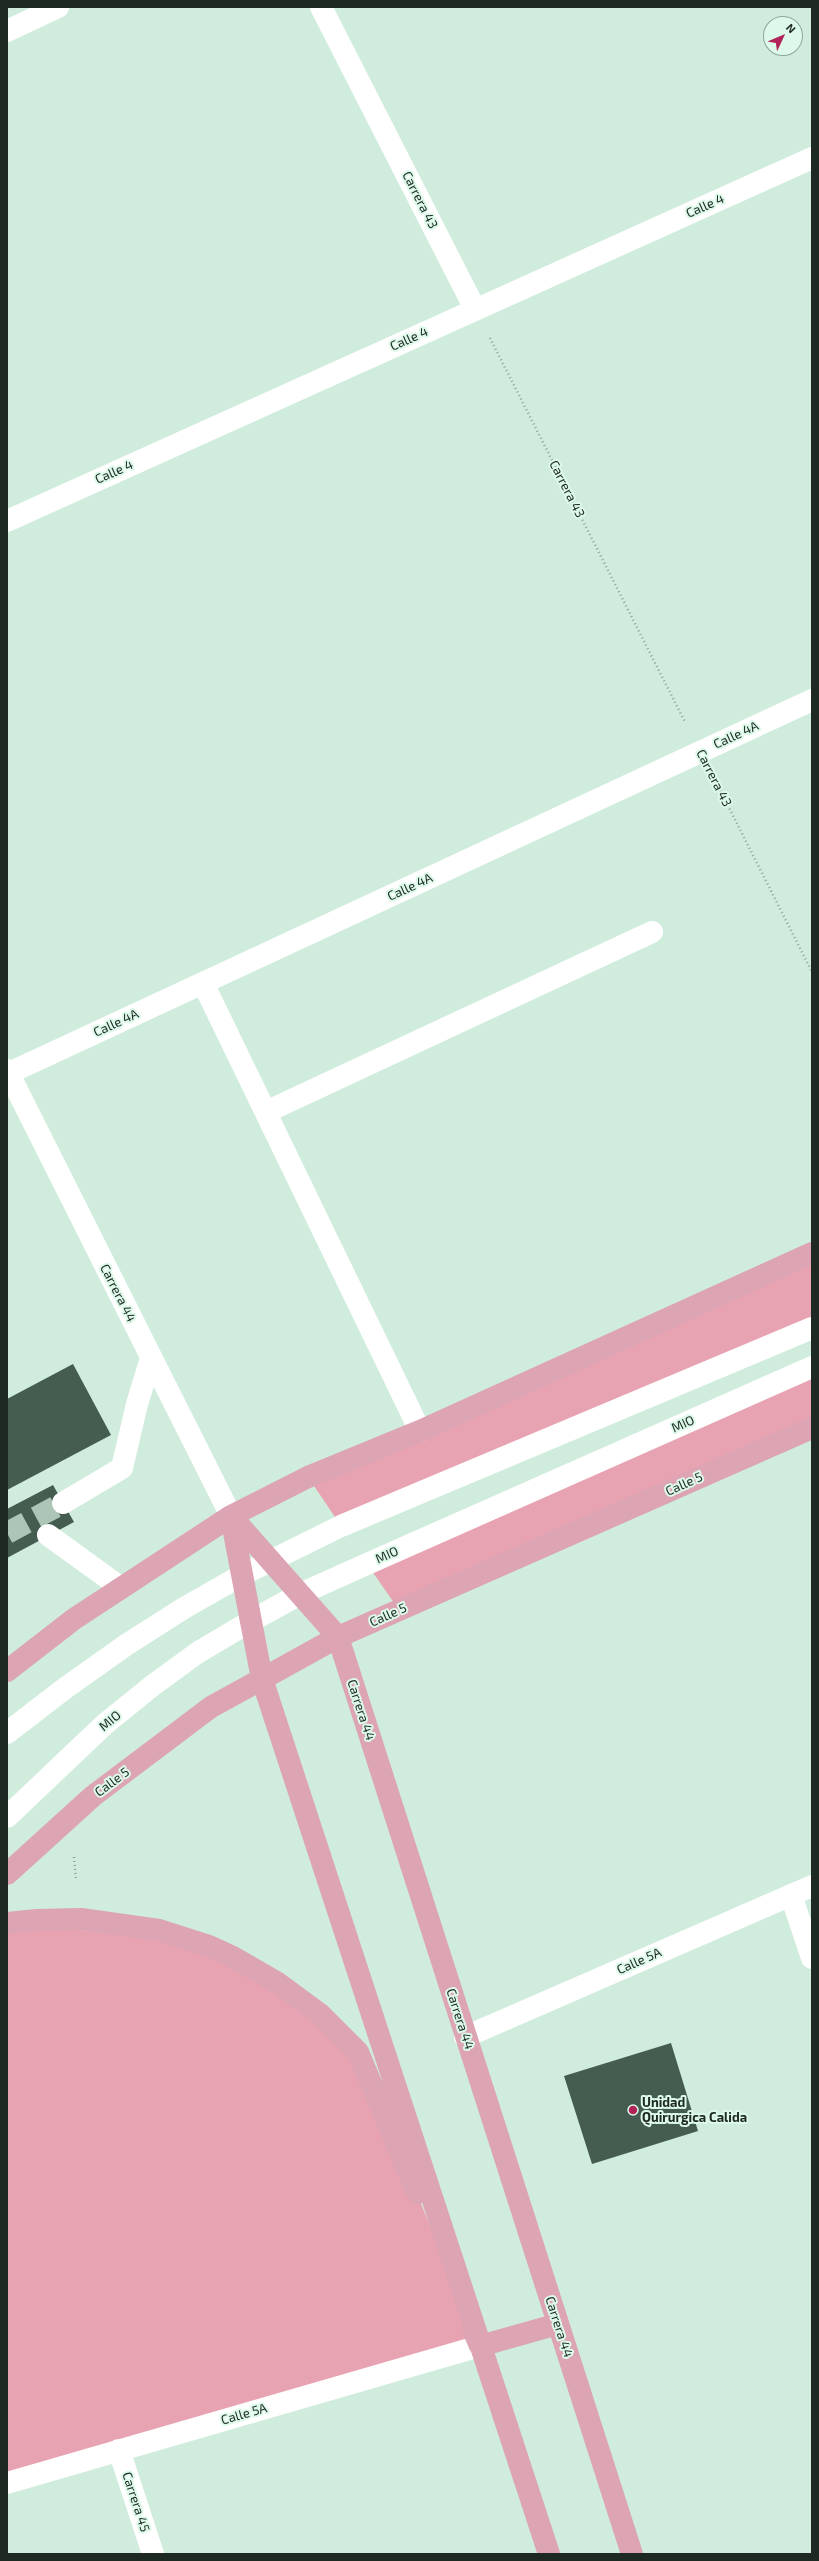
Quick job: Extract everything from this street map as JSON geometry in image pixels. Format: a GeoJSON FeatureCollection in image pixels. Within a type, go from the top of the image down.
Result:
{"type":"FeatureCollection","features":[{"type":"Feature","properties":{"kind":"main road"},"geometry":{"type":"LineString","coordinates":[[7,1671],[74,1619],[120,1587],[231,1516],[315,1474],[420,1431],[812,1253]]}},
{"type":"Feature","properties":{"kind":"main road","name":"Calle 5"},"geometry":{"type":"LineString","coordinates":[[7,1874],[93,1796],[211,1707],[262,1678],[338,1638],[812,1428]]}},
{"type":"Feature","properties":{"kind":"main road","name":"Carrera 44"},"geometry":{"type":"LineString","coordinates":[[231,1516],[338,1638],[632,2554]]}},
{"type":"Feature","properties":{"kind":"main road","name":"Carrera 44"},"geometry":{"type":"LineString","coordinates":[[231,1516],[262,1678],[549,2554]]}},
{"type":"Feature","properties":{"kind":"main road"},"geometry":{"type":"LineString","coordinates":[[7,1923],[81,1918],[159,1930],[209,1946],[233,1957],[278,1983],[320,2014],[358,2052],[480,2346],[558,2324]]}},
{"type":"Feature","properties":{"kind":"street"},"geometry":{"type":"LineString","coordinates":[[7,31],[58,7]]}},
{"type":"Feature","properties":{"kind":"street","name":"Carrera 43"},"geometry":{"type":"LineString","coordinates":[[321,7],[475,309]]}},
{"type":"Feature","properties":{"kind":"street","name":"Calle 4"},"geometry":{"type":"LineString","coordinates":[[7,520],[812,158]]}},
{"type":"Feature","properties":{"kind":"street","name":"Calle 4A"},"geometry":{"type":"LineString","coordinates":[[8,1072],[812,700]]}},
{"type":"Feature","properties":{"kind":"street"},"geometry":{"type":"LineString","coordinates":[[266,1112],[652,932]]}},
{"type":"Feature","properties":{"kind":"street"},"geometry":{"type":"LineString","coordinates":[[203,983],[420,1431]]}},
{"type":"Feature","properties":{"kind":"street","name":"Carrera 44"},"geometry":{"type":"LineString","coordinates":[[8,1072],[231,1516]]}},
{"type":"Feature","properties":{"kind":"street"},"geometry":{"type":"LineString","coordinates":[[7,1733],[64,1689],[126,1645],[184,1608],[242,1575],[341,1526],[812,1328]]}},
{"type":"Feature","properties":{"kind":"street"},"geometry":{"type":"LineString","coordinates":[[63,1503],[122,1468],[137,1404],[151,1358]]}},
{"type":"Feature","properties":{"kind":"street","name":"MIO"},"geometry":{"type":"LineString","coordinates":[[7,1817],[105,1724],[152,1686],[197,1653],[251,1621],[300,1594],[812,1367]]}},
{"type":"Feature","properties":{"kind":"street"},"geometry":{"type":"LineString","coordinates":[[48,1535],[120,1587]]}},
{"type":"Feature","properties":{"kind":"street","name":"Calle 5A"},"geometry":{"type":"LineString","coordinates":[[465,2037],[812,1886]]}},
{"type":"Feature","properties":{"kind":"street"},"geometry":{"type":"LineString","coordinates":[[791,1895],[812,1958]]}},
{"type":"Feature","properties":{"kind":"street","name":"Calle 5A"},"geometry":{"type":"LineString","coordinates":[[7,2483],[480,2346]]}},
{"type":"Feature","properties":{"kind":"street","name":"Carrera 45"},"geometry":{"type":"LineString","coordinates":[[119,2450],[153,2554]]}},
{"type":"Feature","properties":{"kind":"path","name":"Carrera 43"},"geometry":{"type":"LineString","coordinates":[[475,309],[812,972]]}},
{"type":"Feature","properties":{"kind":"shaded area"},"geometry":{"type":"Polygon","coordinates":[[[812,1253],[812,1328],[341,1526],[308,1477],[812,1253]]]}},
{"type":"Feature","properties":{"kind":"shaded area"},"geometry":{"type":"Polygon","coordinates":[[[812,1367],[812,1428],[399,1610],[367,1564],[812,1367]]]}},
{"type":"Feature","properties":{"kind":"shaded area"},"geometry":{"type":"Polygon","coordinates":[[[16,1922],[209,1946],[358,2052],[480,2346],[7,2483],[7,1923],[16,1922]]]}},
{"type":"Feature","properties":{"kind":"building"},"geometry":{"type":"Polygon","coordinates":[[[73,1364],[111,1435],[7,1490],[7,1399],[73,1364]]]}},
{"type":"Feature","properties":{"kind":"building"},"geometry":{"type":"Polygon","coordinates":[[[53,1485],[74,1522],[7,1558],[7,1509],[53,1485]]]}},
{"type":"Feature","properties":{"kind":"building","name":"Unidad Quirurgica Calida"},"geometry":{"type":"Polygon","coordinates":[[[671,2043],[698,2131],[592,2164],[564,2076],[671,2043]]]}},
{"type":"Feature","properties":{"kind":"tunnel"},"geometry":{"type":"LineString","coordinates":[[7,1533],[63,1503]]}},
{"type":"Feature","properties":{"kind":"place","name":"Unidad Quirurgica Calida"},"geometry":{"type":"Point","coordinates":[633,2110]}}]}
